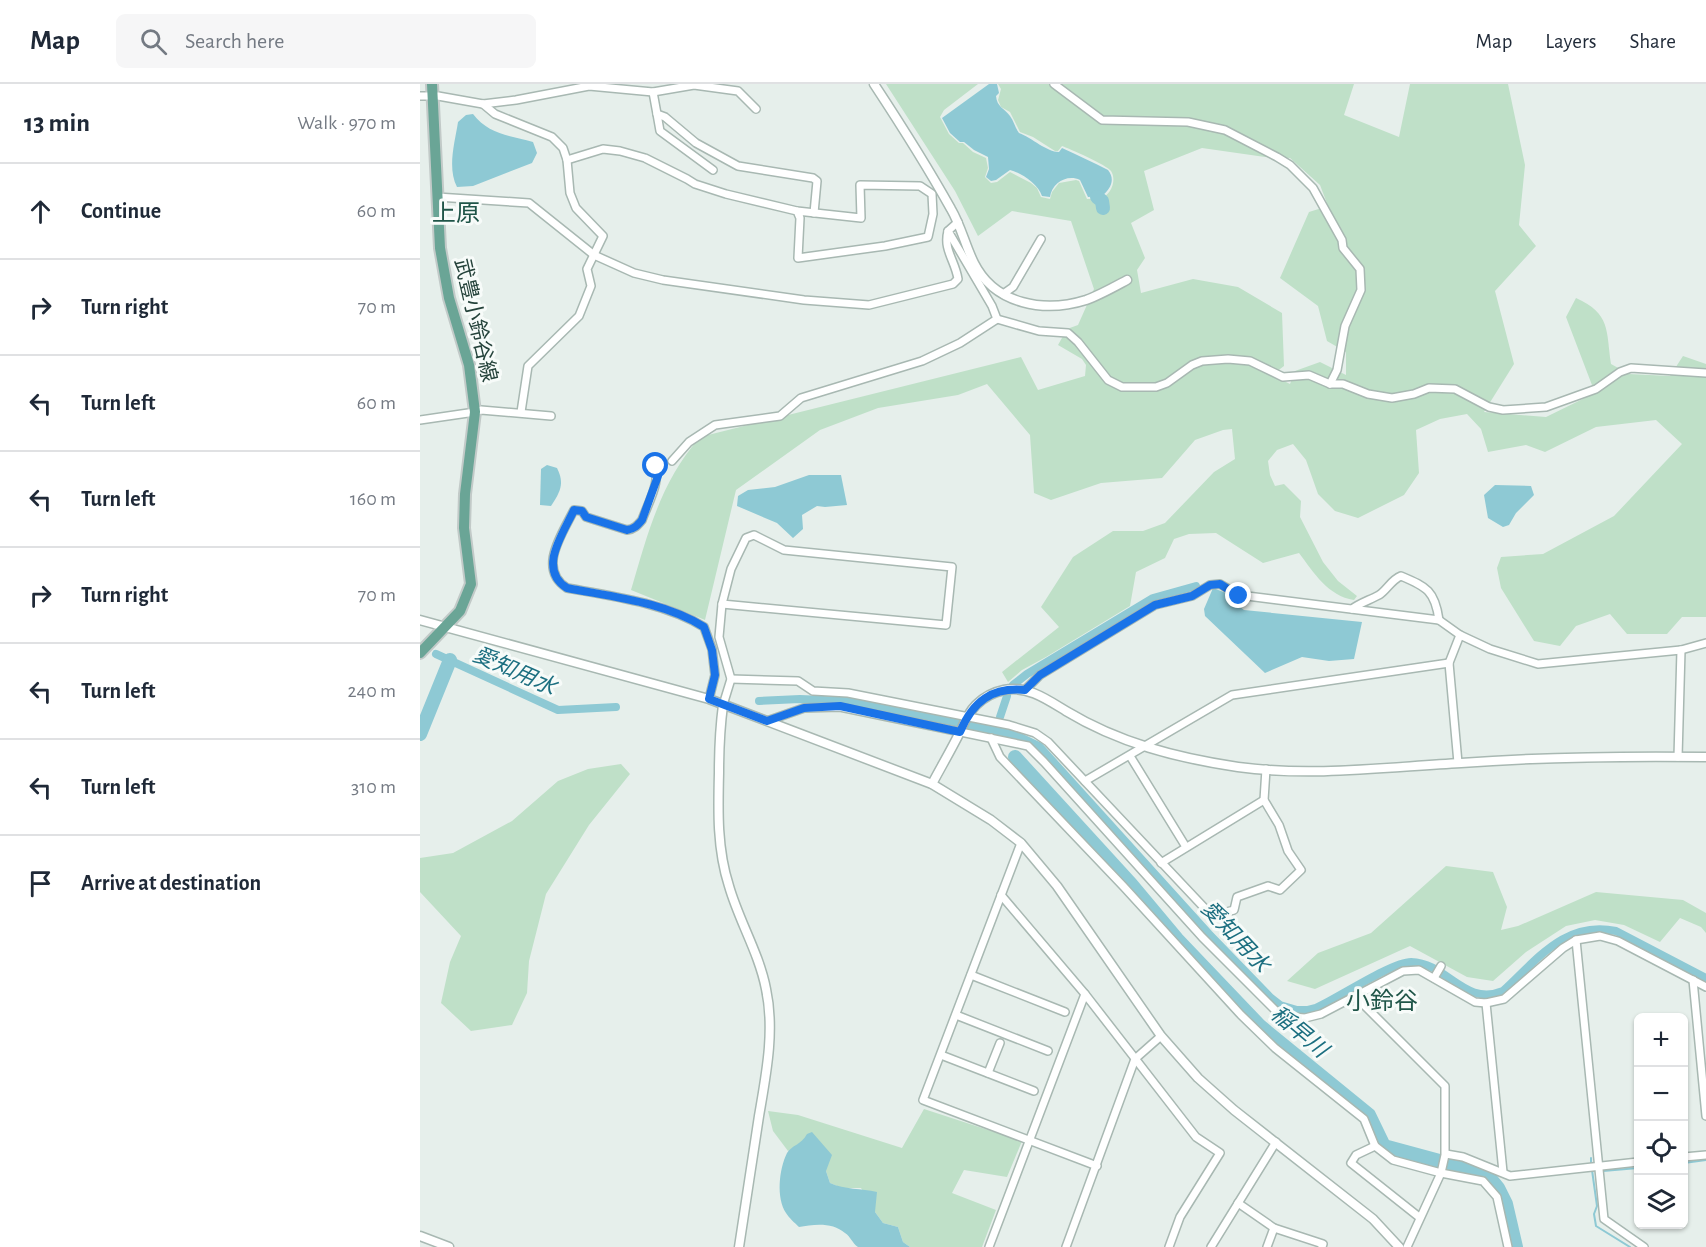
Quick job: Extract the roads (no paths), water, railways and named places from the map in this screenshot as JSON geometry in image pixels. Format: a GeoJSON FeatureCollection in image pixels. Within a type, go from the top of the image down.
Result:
{"type":"FeatureCollection","features":[{"type":"Feature","properties":{"kind":"main road","name":"武豊小鈴谷線"},"geometry":{"type":"LineString","coordinates":[[420,653],[460,611],[471,584],[464,528],[465,494],[475,412],[470,365],[449,298],[440,248],[432,84]]}},
{"type":"Feature","properties":{"kind":"street"},"geometry":{"type":"LineString","coordinates":[[874,84],[927,167],[958,222],[974,263],[983,277],[1004,294],[1033,306],[1050,306],[1086,300],[1127,280]]}},
{"type":"Feature","properties":{"kind":"street"},"geometry":{"type":"LineString","coordinates":[[1054,84],[1102,120],[1188,122],[1225,130],[1290,165],[1313,188],[1342,240],[1343,248],[1360,269],[1361,290],[1345,326],[1337,370],[1330,384]]}},
{"type":"Feature","properties":{"kind":"street"},"geometry":{"type":"LineString","coordinates":[[420,96],[438,96],[483,104],[516,100],[565,87],[590,86],[653,92],[694,85],[738,91],[756,109]]}},
{"type":"Feature","properties":{"kind":"street"},"geometry":{"type":"LineString","coordinates":[[653,92],[660,131],[713,170]]}},
{"type":"Feature","properties":{"kind":"street"},"geometry":{"type":"LineString","coordinates":[[483,104],[495,114],[552,137],[563,148],[567,160],[570,193],[576,208],[603,236],[587,269],[591,286],[579,316],[528,366],[521,412]]}},
{"type":"Feature","properties":{"kind":"street"},"geometry":{"type":"LineString","coordinates":[[657,114],[665,117],[696,143],[738,166],[813,178],[817,181],[814,213]]}},
{"type":"Feature","properties":{"kind":"street"},"geometry":{"type":"LineString","coordinates":[[567,160],[603,149],[620,151],[645,158],[694,184],[797,211],[861,218],[860,185],[920,186],[932,194],[933,214],[928,237],[885,246],[798,258],[800,218],[797,211]]}},
{"type":"Feature","properties":{"kind":"street"},"geometry":{"type":"LineString","coordinates":[[437,196],[529,203],[594,255],[634,273],[663,280],[804,300],[869,305],[952,284],[958,279],[945,243],[948,231],[958,222]]}},
{"type":"Feature","properties":{"kind":"street"},"geometry":{"type":"LineString","coordinates":[[948,231],[992,306],[997,319]]}},
{"type":"Feature","properties":{"kind":"street"},"geometry":{"type":"LineString","coordinates":[[1004,294],[1013,287],[1041,239]]}},
{"type":"Feature","properties":{"kind":"street"},"geometry":{"type":"LineString","coordinates":[[672,461],[689,442],[715,425],[780,416],[801,398],[922,361],[960,343],[997,319],[1039,331],[1068,333],[1108,380],[1122,387],[1156,387],[1167,383],[1202,361],[1228,359],[1251,361],[1283,377],[1309,375],[1330,384],[1343,384],[1368,394],[1392,398],[1414,394],[1429,388],[1455,388],[1490,407],[1503,410],[1546,407],[1596,389],[1620,372],[1631,368],[1706,373]]}},
{"type":"Feature","properties":{"kind":"street"},"geometry":{"type":"LineString","coordinates":[[420,420],[481,410],[551,416]]}},
{"type":"Feature","properties":{"kind":"street"},"geometry":{"type":"LineString","coordinates":[[652,461],[656,466],[658,476],[642,520],[638,525],[627,530],[586,517],[582,511],[574,510],[556,546],[552,571],[558,582],[567,588],[636,601],[694,620],[704,627],[712,650],[715,675],[709,699]]}},
{"type":"Feature","properties":{"kind":"street"},"geometry":{"type":"LineString","coordinates":[[722,604],[946,625],[952,567],[784,550],[754,535],[746,538],[731,569],[722,604],[719,637],[731,680],[723,705],[720,725],[721,852],[729,888],[756,954],[767,990],[770,1032],[767,1069],[739,1247]]}},
{"type":"Feature","properties":{"kind":"street"},"geometry":{"type":"LineString","coordinates":[[1352,609],[1380,594],[1394,579],[1401,576],[1426,586],[1436,602],[1438,620]]}},
{"type":"Feature","properties":{"kind":"street"},"geometry":{"type":"LineString","coordinates":[[1025,690],[1040,675],[1155,605],[1192,596],[1210,585],[1220,584],[1239,596],[1438,620],[1490,649],[1538,664],[1680,650],[1706,643]]}},
{"type":"Feature","properties":{"kind":"street"},"geometry":{"type":"LineString","coordinates":[[420,620],[709,699],[932,784],[992,820],[1022,843],[1057,886],[1161,1036],[1198,1078],[1233,1110],[1373,1219],[1399,1247]]}},
{"type":"Feature","properties":{"kind":"street"},"geometry":{"type":"LineString","coordinates":[[1458,763],[1449,663],[1460,634]]}},
{"type":"Feature","properties":{"kind":"street"},"geometry":{"type":"LineString","coordinates":[[1678,757],[1680,650]]}},
{"type":"Feature","properties":{"kind":"street"},"geometry":{"type":"LineString","coordinates":[[1085,781],[1232,695],[1449,663]]}},
{"type":"Feature","properties":{"kind":"street"},"geometry":{"type":"LineString","coordinates":[[731,680],[798,681],[813,691],[848,693],[966,719],[1009,725],[1035,733],[1048,742],[1212,916],[1234,910],[1237,897],[1268,886],[1276,890],[1283,888],[1301,870],[1288,851],[1280,825],[1264,800],[1266,769]]}},
{"type":"Feature","properties":{"kind":"street"},"geometry":{"type":"LineString","coordinates":[[932,784],[966,719],[976,705],[1003,690],[1025,690],[1046,699],[1104,732],[1145,747],[1228,765],[1266,769],[1324,771],[1553,758],[1706,757]]}},
{"type":"Feature","properties":{"kind":"street"},"geometry":{"type":"LineString","coordinates":[[767,721],[804,708],[840,706],[1028,747],[1202,937],[1276,1011],[1292,1017],[1305,1018],[1321,1014],[1403,971],[1419,970],[1435,976],[1475,1002],[1486,1003],[1504,999],[1563,948],[1576,940],[1600,936],[1618,941],[1706,987]]}},
{"type":"Feature","properties":{"kind":"street"},"geometry":{"type":"LineString","coordinates":[[991,738],[1000,757],[1124,887],[1241,1015],[1275,1048],[1364,1119],[1375,1146],[1393,1160],[1483,1181],[1497,1197],[1508,1247]]}},
{"type":"Feature","properties":{"kind":"street"},"geometry":{"type":"LineString","coordinates":[[1130,756],[1186,848]]}},
{"type":"Feature","properties":{"kind":"street"},"geometry":{"type":"LineString","coordinates":[[1161,863],[1264,800]]}},
{"type":"Feature","properties":{"kind":"street"},"geometry":{"type":"LineString","coordinates":[[1022,843],[923,1100],[1097,1166]]}},
{"type":"Feature","properties":{"kind":"street"},"geometry":{"type":"LineString","coordinates":[[1001,895],[1084,994],[1196,1137],[1220,1153],[1180,1217],[1169,1247]]}},
{"type":"Feature","properties":{"kind":"street"},"geometry":{"type":"LineString","coordinates":[[1576,940],[1604,1219],[1644,1247]]}},
{"type":"Feature","properties":{"kind":"street"},"geometry":{"type":"LineString","coordinates":[[1435,976],[1441,966]]}},
{"type":"Feature","properties":{"kind":"street"},"geometry":{"type":"LineString","coordinates":[[971,975],[1065,1012]]}},
{"type":"Feature","properties":{"kind":"street"},"geometry":{"type":"LineString","coordinates":[[1693,980],[1703,1039],[1706,1116]]}},
{"type":"Feature","properties":{"kind":"street"},"geometry":{"type":"LineString","coordinates":[[989,1247],[1084,994]]}},
{"type":"Feature","properties":{"kind":"street"},"geometry":{"type":"LineString","coordinates":[[1355,996],[1445,1086],[1445,1154],[1441,1173],[1407,1247]]}},
{"type":"Feature","properties":{"kind":"street"},"geometry":{"type":"LineString","coordinates":[[1486,1003],[1503,1172]]}},
{"type":"Feature","properties":{"kind":"street"},"geometry":{"type":"LineString","coordinates":[[956,1015],[1048,1051]]}},
{"type":"Feature","properties":{"kind":"street"},"geometry":{"type":"LineString","coordinates":[[1066,1247],[1135,1059],[1161,1036]]}},
{"type":"Feature","properties":{"kind":"street"},"geometry":{"type":"LineString","coordinates":[[988,1073],[1000,1043]]}},
{"type":"Feature","properties":{"kind":"street"},"geometry":{"type":"LineString","coordinates":[[941,1055],[1034,1091]]}},
{"type":"Feature","properties":{"kind":"street"},"geometry":{"type":"LineString","coordinates":[[1211,1247],[1276,1142]]}},
{"type":"Feature","properties":{"kind":"street"},"geometry":{"type":"LineString","coordinates":[[1375,1146],[1356,1155],[1351,1163],[1419,1217]]}},
{"type":"Feature","properties":{"kind":"street"},"geometry":{"type":"LineString","coordinates":[[1445,1154],[1463,1157],[1510,1176],[1634,1162]]}},
{"type":"Feature","properties":{"kind":"street"},"geometry":{"type":"LineString","coordinates":[[1688,1157],[1706,1155]]}},
{"type":"Feature","properties":{"kind":"street"},"geometry":{"type":"LineString","coordinates":[[1238,1203],[1274,1228],[1323,1244],[1322,1247]]}},
{"type":"Feature","properties":{"kind":"street"},"geometry":{"type":"LineString","coordinates":[[1267,1247],[1274,1228]]}},
{"type":"Feature","properties":{"kind":"street"},"geometry":{"type":"LineString","coordinates":[[420,1236],[450,1247]]}},
{"type":"Feature","properties":{"kind":"water"},"geometry":{"type":"Polygon","coordinates":[[[989,84],[997,84],[998,103],[1010,116],[1019,133],[1050,150],[1059,152],[1062,148],[1108,170],[1112,181],[1105,193],[1102,196],[1088,197],[1080,180],[1070,178],[1057,184],[1050,197],[1042,196],[1033,183],[1015,171],[1010,170],[996,180],[991,181],[986,177],[989,169],[988,157],[964,142],[960,142],[950,133],[942,118],[989,84]]]}},
{"type":"Feature","properties":{"kind":"water"},"geometry":{"type":"Polygon","coordinates":[[[473,114],[485,126],[493,130],[533,142],[537,153],[532,163],[473,186],[457,187],[452,163],[458,122],[466,115],[473,114]]]}},
{"type":"Feature","properties":{"kind":"water"},"geometry":{"type":"Polygon","coordinates":[[[547,465],[557,468],[561,479],[559,492],[551,506],[540,505],[541,469],[547,465]]]}},
{"type":"Feature","properties":{"kind":"water"},"geometry":{"type":"Polygon","coordinates":[[[809,475],[841,475],[847,505],[817,506],[802,515],[803,529],[793,538],[777,523],[737,506],[738,496],[748,490],[775,487],[809,475]]]}},
{"type":"Feature","properties":{"kind":"water"},"geometry":{"type":"Polygon","coordinates":[[[1495,485],[1531,486],[1534,495],[1516,513],[1509,525],[1503,527],[1488,518],[1484,495],[1495,485]]]}},
{"type":"Feature","properties":{"kind":"water"},"geometry":{"type":"Polygon","coordinates":[[[1213,588],[1234,596],[1235,603],[1244,610],[1362,622],[1354,659],[1329,661],[1302,657],[1265,673],[1205,616],[1204,609],[1213,588]]]}},
{"type":"Feature","properties":{"kind":"water"},"geometry":{"type":"Polygon","coordinates":[[[812,1132],[832,1155],[826,1171],[830,1183],[841,1187],[877,1192],[875,1212],[883,1223],[898,1227],[903,1242],[910,1247],[858,1247],[840,1229],[829,1225],[799,1227],[789,1217],[781,1200],[782,1167],[789,1150],[812,1132]]]}},
{"type":"Feature","properties":{"kind":"waterway"},"geometry":{"type":"LineString","coordinates":[[1097,197],[1102,201],[1103,208]]}},
{"type":"Feature","properties":{"kind":"waterway"},"geometry":{"type":"LineString","coordinates":[[1013,685],[1027,674],[1153,598],[1196,586]]}},
{"type":"Feature","properties":{"kind":"waterway","name":"愛知用水"},"geometry":{"type":"LineString","coordinates":[[436,654],[558,710],[616,707]]}},
{"type":"Feature","properties":{"kind":"waterway"},"geometry":{"type":"LineString","coordinates":[[420,734],[450,660]]}},
{"type":"Feature","properties":{"kind":"waterway"},"geometry":{"type":"LineString","coordinates":[[1000,717],[1007,696]]}},
{"type":"Feature","properties":{"kind":"waterway","name":"愛知用水"},"geometry":{"type":"LineString","coordinates":[[759,701],[800,699],[847,701],[1016,735],[1039,746],[1209,934],[1271,998],[1280,1005],[1297,1010],[1316,1008],[1378,974],[1411,962],[1436,969],[1477,993],[1489,994],[1503,991],[1553,945],[1582,931],[1598,929],[1616,931],[1706,978]]}},
{"type":"Feature","properties":{"kind":"waterway","name":"稲早川"},"geometry":{"type":"LineString","coordinates":[[1015,757],[1131,884],[1177,939],[1260,1026],[1369,1115],[1384,1146],[1469,1169],[1489,1177],[1506,1204],[1516,1247]]}},
{"type":"Feature","properties":{"kind":"waterway"},"geometry":{"type":"LineString","coordinates":[[1591,1158],[1591,1164]]}},
{"type":"Feature","properties":{"kind":"waterway"},"geometry":{"type":"LineString","coordinates":[[1688,1162],[1706,1160]]}},
{"type":"Feature","properties":{"kind":"waterway"},"geometry":{"type":"LineString","coordinates":[[1603,1171],[1634,1168]]}},
{"type":"Feature","properties":{"kind":"waterway"},"geometry":{"type":"LineString","coordinates":[[1592,1170],[1597,1206],[1594,1214],[1596,1226],[1630,1247]]}},
{"type":"Feature","properties":{"kind":"district","name":"上原"},"geometry":{"type":"Point","coordinates":[456,213]}},
{"type":"Feature","properties":{"kind":"district","name":"小鈴谷"},"geometry":{"type":"Point","coordinates":[1382,1001]}}]}
